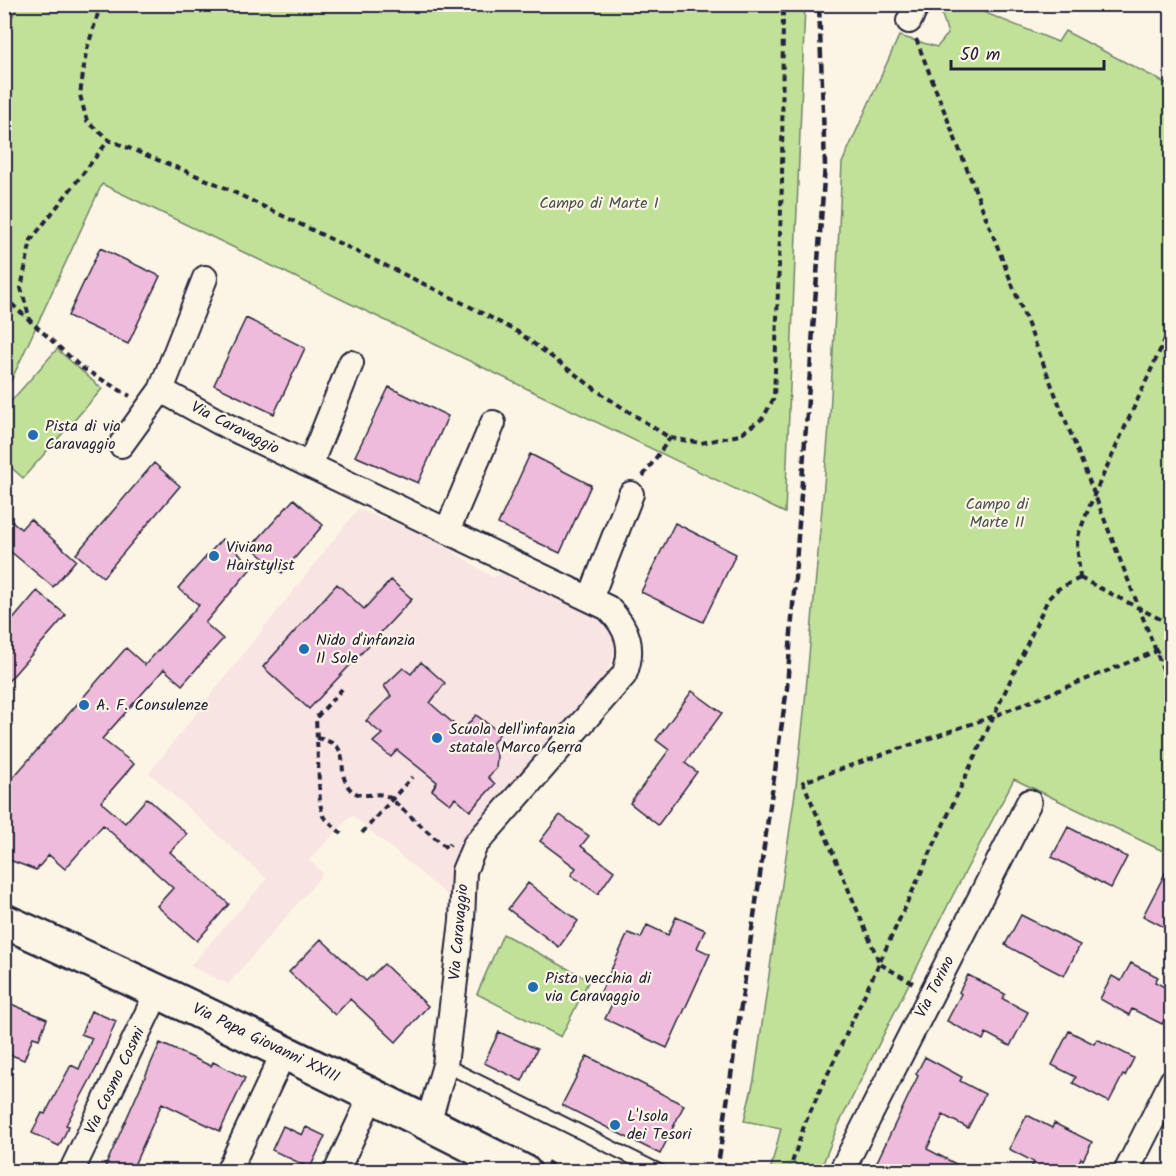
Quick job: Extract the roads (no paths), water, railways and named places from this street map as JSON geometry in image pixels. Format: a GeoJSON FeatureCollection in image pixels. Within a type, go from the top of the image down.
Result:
{"type":"FeatureCollection","features":[{"type":"Feature","properties":{"kind":"main road","name":"Via Papa Giovanni XXIII"},"geometry":{"type":"LineString","coordinates":[[4,921],[158,991],[524,1172]]}},
{"type":"Feature","properties":{"kind":"street"},"geometry":{"type":"LineString","coordinates":[[122,446],[161,390],[205,278]]}},
{"type":"Feature","properties":{"kind":"street"},"geometry":{"type":"LineString","coordinates":[[310,465],[351,363]]}},
{"type":"Feature","properties":{"kind":"street","name":"Via Caravaggio"},"geometry":{"type":"LineString","coordinates":[[161,390],[219,422],[608,608],[623,626],[631,650],[624,675],[475,845],[464,871],[462,921],[445,1065],[428,1123]]}},
{"type":"Feature","properties":{"kind":"street"},"geometry":{"type":"LineString","coordinates":[[447,531],[493,423]]}},
{"type":"Feature","properties":{"kind":"street"},"geometry":{"type":"LineString","coordinates":[[590,599],[631,494]]}},
{"type":"Feature","properties":{"kind":"street","name":"Via Torino"},"geometry":{"type":"LineString","coordinates":[[841,1172],[1029,802]]}},
{"type":"Feature","properties":{"kind":"street","name":"Via Cosmo Cosmi"},"geometry":{"type":"LineString","coordinates":[[71,1172],[158,991]]}},
{"type":"Feature","properties":{"kind":"street"},"geometry":{"type":"LineString","coordinates":[[228,1172],[284,1052]]}},
{"type":"Feature","properties":{"kind":"street"},"geometry":{"type":"LineString","coordinates":[[1126,1172],[1172,1081]]}},
{"type":"Feature","properties":{"kind":"street"},"geometry":{"type":"LineString","coordinates":[[336,1172],[372,1095]]}},
{"type":"Feature","properties":{"kind":"lane"},"geometry":{"type":"LineString","coordinates":[[445,1065],[661,1172]]}},
{"type":"Feature","properties":{"kind":"railway"},"geometry":{"type":"LineString","coordinates":[[717,1172],[787,688],[825,165],[819,4]]}},
{"type":"Feature","properties":{"kind":"place","name":"Pista di via Caravaggio"},"geometry":{"type":"Point","coordinates":[33,435]}},
{"type":"Feature","properties":{"kind":"place","name":"Viviana Hairstylist"},"geometry":{"type":"Point","coordinates":[214,556]}},
{"type":"Feature","properties":{"kind":"place","name":"Nido d'infanzia Il Sole"},"geometry":{"type":"Point","coordinates":[304,649]}},
{"type":"Feature","properties":{"kind":"place","name":"A. F. Consulenze"},"geometry":{"type":"Point","coordinates":[84,705]}},
{"type":"Feature","properties":{"kind":"place","name":"Scuola dell'infanzia statale Marco Gerra"},"geometry":{"type":"Point","coordinates":[437,738]}},
{"type":"Feature","properties":{"kind":"place","name":"Pista vecchia di via Caravaggio"},"geometry":{"type":"Point","coordinates":[533,987]}},
{"type":"Feature","properties":{"kind":"place","name":"L'Isola dei Tesori"},"geometry":{"type":"Point","coordinates":[615,1125]}},
{"type":"Feature","properties":{"kind":"park label","name":"Campo di Marte I"},"geometry":{"type":"Point","coordinates":[599,203]}},
{"type":"Feature","properties":{"kind":"park label","name":"Campo di Marte II"},"geometry":{"type":"Point","coordinates":[997,513]}}]}
